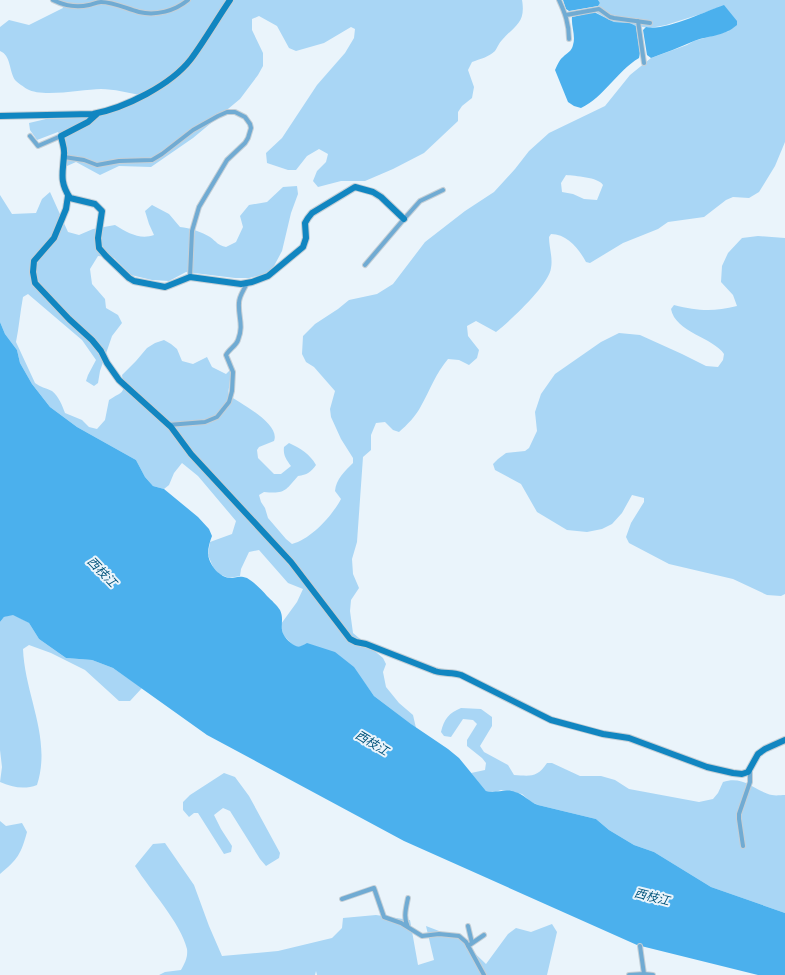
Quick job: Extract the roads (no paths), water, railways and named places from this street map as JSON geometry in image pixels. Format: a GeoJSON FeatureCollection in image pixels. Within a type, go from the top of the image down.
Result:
{"type":"FeatureCollection","features":[{"type":"Feature","properties":{"kind":"street"},"geometry":{"type":"LineString","coordinates":[[54,0],[72,7],[88,6],[99,2],[109,3],[151,14],[182,5],[188,0]]}},
{"type":"Feature","properties":{"kind":"street"},"geometry":{"type":"LineString","coordinates":[[0,116],[98,113],[108,111],[143,96],[176,74],[190,60],[230,0]]}},
{"type":"Feature","properties":{"kind":"street"},"geometry":{"type":"LineString","coordinates":[[559,0],[569,26],[569,38]]}},
{"type":"Feature","properties":{"kind":"street"},"geometry":{"type":"LineString","coordinates":[[566,16],[599,9],[610,17],[650,23]]}},
{"type":"Feature","properties":{"kind":"street"},"geometry":{"type":"LineString","coordinates":[[638,21],[644,63]]}},
{"type":"Feature","properties":{"kind":"street"},"geometry":{"type":"LineString","coordinates":[[64,157],[84,160],[97,165],[119,161],[152,160],[193,130],[218,116],[227,112],[235,112],[245,117],[250,124],[248,138],[245,143],[227,160],[199,207],[192,231],[190,277]]}},
{"type":"Feature","properties":{"kind":"street"},"geometry":{"type":"LineString","coordinates":[[30,136],[38,146],[88,122],[98,113]]}},
{"type":"Feature","properties":{"kind":"street"},"geometry":{"type":"LineString","coordinates":[[61,136],[64,154],[62,182],[68,196],[66,209],[54,238],[34,262],[33,272],[35,283],[69,319],[92,340],[101,351],[107,363],[119,380],[168,425],[181,439],[191,454],[291,562],[350,639],[444,674],[453,673],[461,675],[551,720],[603,734],[629,738],[707,767],[733,773],[742,774],[748,772],[758,754],[765,749],[785,740]]}},
{"type":"Feature","properties":{"kind":"street"},"geometry":{"type":"LineString","coordinates":[[68,196],[75,200],[95,204],[102,211],[98,238],[99,248],[115,265],[134,281],[166,287],[190,277],[241,284],[268,276],[303,247],[306,238],[305,224],[312,213],[355,187],[373,192],[381,197],[404,219]]}},
{"type":"Feature","properties":{"kind":"street"},"geometry":{"type":"LineString","coordinates":[[365,265],[420,202],[444,190]]}},
{"type":"Feature","properties":{"kind":"street"},"geometry":{"type":"LineString","coordinates":[[168,425],[205,422],[217,416],[229,402],[232,391],[233,372],[226,354],[237,342],[240,335],[242,324],[238,303],[247,283]]}},
{"type":"Feature","properties":{"kind":"street"},"geometry":{"type":"LineString","coordinates":[[743,846],[739,814],[750,782],[750,769]]}},
{"type":"Feature","properties":{"kind":"street"},"geometry":{"type":"LineString","coordinates":[[342,899],[374,888],[384,917],[408,927],[422,936],[440,934],[459,936],[466,942],[484,975]]}},
{"type":"Feature","properties":{"kind":"street"},"geometry":{"type":"LineString","coordinates":[[408,898],[405,918],[408,927]]}},
{"type":"Feature","properties":{"kind":"street"},"geometry":{"type":"LineString","coordinates":[[468,926],[472,943]]}},
{"type":"Feature","properties":{"kind":"street"},"geometry":{"type":"LineString","coordinates":[[468,946],[484,935]]}},
{"type":"Feature","properties":{"kind":"street"},"geometry":{"type":"LineString","coordinates":[[640,946],[644,974]]}},
{"type":"Feature","properties":{"kind":"street"},"geometry":{"type":"LineString","coordinates":[[629,975],[653,975]]}},
{"type":"Feature","properties":{"kind":"water"},"geometry":{"type":"Polygon","coordinates":[[[563,0],[598,0],[600,3],[598,6],[569,11],[566,9],[563,0]]]}},
{"type":"Feature","properties":{"kind":"water"},"geometry":{"type":"Polygon","coordinates":[[[724,5],[737,21],[737,25],[732,29],[721,34],[694,41],[651,58],[647,55],[643,30],[646,27],[663,27],[724,5]]]}},
{"type":"Feature","properties":{"kind":"water"},"geometry":{"type":"Polygon","coordinates":[[[594,12],[614,22],[630,23],[636,26],[640,53],[639,58],[631,63],[604,91],[581,108],[568,102],[555,70],[560,60],[570,50],[574,42],[572,17],[594,12]]]}},
{"type":"Feature","properties":{"kind":"water","name":"西枝江"},"geometry":{"type":"Polygon","coordinates":[[[0,322],[5,334],[17,350],[20,363],[32,384],[50,407],[77,427],[136,460],[145,477],[153,486],[164,489],[198,517],[209,529],[212,536],[208,554],[210,562],[215,569],[225,577],[247,578],[276,604],[282,615],[283,634],[291,643],[295,646],[299,646],[307,643],[335,652],[354,667],[374,696],[459,758],[486,791],[511,791],[521,794],[538,805],[596,819],[609,830],[634,845],[654,852],[711,887],[785,913],[785,975],[758,975],[637,945],[404,841],[207,735],[113,668],[92,660],[66,658],[39,639],[29,623],[13,615],[4,617],[0,622],[0,322]]]}}]}
